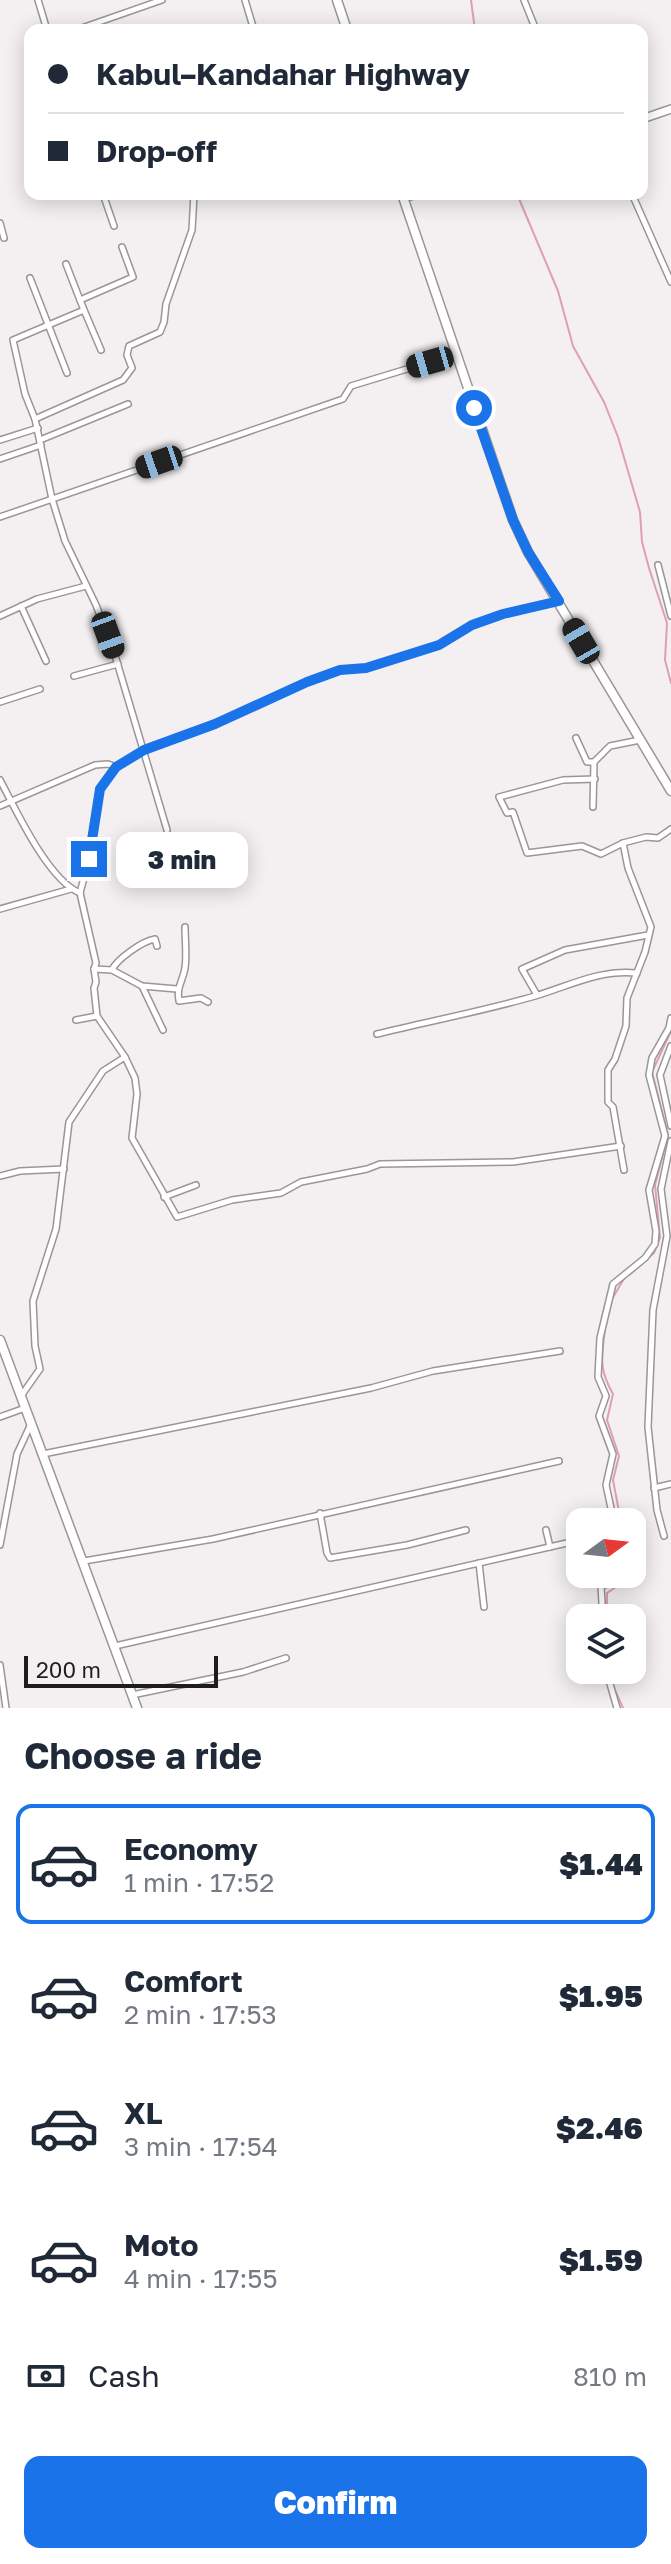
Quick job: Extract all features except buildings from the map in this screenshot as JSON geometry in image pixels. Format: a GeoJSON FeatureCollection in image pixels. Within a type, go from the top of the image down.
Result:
{"type":"FeatureCollection","features":[{"type":"Feature","properties":{"kind":"main road"},"geometry":{"type":"LineString","coordinates":[[337,0],[345,24]]}},
{"type":"Feature","properties":{"kind":"main road"},"geometry":{"type":"LineString","coordinates":[[404,200],[513,520],[528,552],[671,791]]}},
{"type":"Feature","properties":{"kind":"main road"},"geometry":{"type":"LineString","coordinates":[[0,1340],[137,1708]]}},
{"type":"Feature","properties":{"kind":"street"},"geometry":{"type":"LineString","coordinates":[[38,0],[45,24]]}},
{"type":"Feature","properties":{"kind":"street"},"geometry":{"type":"LineString","coordinates":[[93,24],[162,0]]}},
{"type":"Feature","properties":{"kind":"street"},"geometry":{"type":"LineString","coordinates":[[245,0],[252,24]]}},
{"type":"Feature","properties":{"kind":"street"},"geometry":{"type":"LineString","coordinates":[[524,0],[534,24]]}},
{"type":"Feature","properties":{"kind":"street"},"geometry":{"type":"LineString","coordinates":[[648,117],[671,109]]}},
{"type":"Feature","properties":{"kind":"street"},"geometry":{"type":"LineString","coordinates":[[105,200],[114,226]]}},
{"type":"Feature","properties":{"kind":"street"},"geometry":{"type":"LineString","coordinates":[[35,419],[123,380],[132,368],[127,355],[129,346],[160,332],[166,304],[192,230],[194,200]]}},
{"type":"Feature","properties":{"kind":"street"},"geometry":{"type":"LineString","coordinates":[[635,200],[671,282]]}},
{"type":"Feature","properties":{"kind":"street"},"geometry":{"type":"LineString","coordinates":[[1,227],[4,238]]}},
{"type":"Feature","properties":{"kind":"street"},"geometry":{"type":"LineString","coordinates":[[80,300],[133,277],[122,247]]}},
{"type":"Feature","properties":{"kind":"street"},"geometry":{"type":"LineString","coordinates":[[66,264],[101,350]]}},
{"type":"Feature","properties":{"kind":"street"},"geometry":{"type":"LineString","coordinates":[[30,278],[67,373]]}},
{"type":"Feature","properties":{"kind":"street"},"geometry":{"type":"LineString","coordinates":[[84,310],[13,340],[65,541],[96,605],[118,664],[167,830]]}},
{"type":"Feature","properties":{"kind":"street"},"geometry":{"type":"LineString","coordinates":[[0,517],[343,399],[351,386],[456,354]]}},
{"type":"Feature","properties":{"kind":"street"},"geometry":{"type":"LineString","coordinates":[[0,459],[128,404]]}},
{"type":"Feature","properties":{"kind":"street"},"geometry":{"type":"LineString","coordinates":[[0,440],[38,428]]}},
{"type":"Feature","properties":{"kind":"street"},"geometry":{"type":"LineString","coordinates":[[658,565],[671,616]]}},
{"type":"Feature","properties":{"kind":"street"},"geometry":{"type":"LineString","coordinates":[[0,616],[37,599],[86,586]]}},
{"type":"Feature","properties":{"kind":"street"},"geometry":{"type":"LineString","coordinates":[[559,601],[472,625],[439,645],[366,668],[340,670],[307,682],[215,724],[144,750],[116,767],[100,789],[89,859],[80,893],[96,963],[97,1016],[125,1057],[135,1078],[137,1094],[132,1138],[164,1197],[180,1217],[232,1200],[281,1193],[301,1182],[380,1164],[513,1162],[621,1146]]}},
{"type":"Feature","properties":{"kind":"street"},"geometry":{"type":"LineString","coordinates":[[21,606],[46,661]]}},
{"type":"Feature","properties":{"kind":"street"},"geometry":{"type":"LineString","coordinates":[[74,676],[118,664]]}},
{"type":"Feature","properties":{"kind":"street"},"geometry":{"type":"LineString","coordinates":[[0,702],[40,689]]}},
{"type":"Feature","properties":{"kind":"street"},"geometry":{"type":"LineString","coordinates":[[576,738],[587,762],[594,762],[610,746],[640,740]]}},
{"type":"Feature","properties":{"kind":"street"},"geometry":{"type":"LineString","coordinates":[[593,807],[594,762]]}},
{"type":"Feature","properties":{"kind":"street"},"geometry":{"type":"LineString","coordinates":[[0,806],[95,765],[116,767]]}},
{"type":"Feature","properties":{"kind":"street"},"geometry":{"type":"LineString","coordinates":[[595,779],[563,780],[499,797],[507,813],[513,812],[527,853],[582,846],[601,854],[623,843],[646,837],[658,838],[671,829]]}},
{"type":"Feature","properties":{"kind":"street"},"geometry":{"type":"LineString","coordinates":[[0,780],[46,860],[71,889],[80,893]]}},
{"type":"Feature","properties":{"kind":"street"},"geometry":{"type":"LineString","coordinates":[[623,843],[628,868],[651,927],[627,998],[626,1026],[608,1070],[608,1102],[613,1107],[624,1170]]}},
{"type":"Feature","properties":{"kind":"street"},"geometry":{"type":"LineString","coordinates":[[0,909],[71,889]]}},
{"type":"Feature","properties":{"kind":"street"},"geometry":{"type":"LineString","coordinates":[[185,927],[185,972],[177,989],[179,1001],[201,998],[208,1002]]}},
{"type":"Feature","properties":{"kind":"street"},"geometry":{"type":"LineString","coordinates":[[537,995],[522,969],[565,950],[648,935]]}},
{"type":"Feature","properties":{"kind":"street"},"geometry":{"type":"LineString","coordinates":[[112,970],[114,964],[140,943],[155,939],[157,946]]}},
{"type":"Feature","properties":{"kind":"street"},"geometry":{"type":"LineString","coordinates":[[94,969],[112,970],[142,986],[177,989]]}},
{"type":"Feature","properties":{"kind":"street"},"geometry":{"type":"LineString","coordinates":[[377,1034],[537,995],[592,976],[619,971],[637,973]]}},
{"type":"Feature","properties":{"kind":"street"},"geometry":{"type":"LineString","coordinates":[[142,986],[163,1030]]}},
{"type":"Feature","properties":{"kind":"street"},"geometry":{"type":"LineString","coordinates":[[76,1020],[97,1016]]}},
{"type":"Feature","properties":{"kind":"street"},"geometry":{"type":"LineString","coordinates":[[664,1536],[654,1488],[648,1427],[652,1324],[667,1236],[661,1189],[669,1138],[650,1073],[652,1058],[669,1028],[671,1018]]}},
{"type":"Feature","properties":{"kind":"street"},"geometry":{"type":"LineString","coordinates":[[671,1046],[661,1071],[671,1126]]}},
{"type":"Feature","properties":{"kind":"street"},"geometry":{"type":"LineString","coordinates":[[21,1396],[40,1369],[35,1346],[33,1301],[56,1229],[69,1122],[103,1071],[125,1057]]}},
{"type":"Feature","properties":{"kind":"street"},"geometry":{"type":"LineString","coordinates":[[650,1073],[661,1071]]}},
{"type":"Feature","properties":{"kind":"street"},"geometry":{"type":"LineString","coordinates":[[611,1508],[606,1485],[613,1454],[599,1416],[606,1396],[598,1377],[600,1338],[613,1284],[645,1258],[655,1244],[656,1231],[649,1190],[669,1138]]}},
{"type":"Feature","properties":{"kind":"street"},"geometry":{"type":"LineString","coordinates":[[0,1176],[20,1171],[64,1169]]}},
{"type":"Feature","properties":{"kind":"street"},"geometry":{"type":"LineString","coordinates":[[164,1197],[196,1185]]}},
{"type":"Feature","properties":{"kind":"street"},"geometry":{"type":"LineString","coordinates":[[42,1454],[371,1388],[433,1371],[560,1351]]}},
{"type":"Feature","properties":{"kind":"street"},"geometry":{"type":"LineString","coordinates":[[0,1417],[25,1408]]}},
{"type":"Feature","properties":{"kind":"street"},"geometry":{"type":"LineString","coordinates":[[0,1545],[17,1454],[31,1425]]}},
{"type":"Feature","properties":{"kind":"street"},"geometry":{"type":"LineString","coordinates":[[84,1561],[213,1539],[559,1461]]}},
{"type":"Feature","properties":{"kind":"street"},"geometry":{"type":"LineString","coordinates":[[654,1488],[671,1484]]}},
{"type":"Feature","properties":{"kind":"street"},"geometry":{"type":"LineString","coordinates":[[320,1513],[330,1558],[407,1545],[466,1530]]}},
{"type":"Feature","properties":{"kind":"street"},"geometry":{"type":"LineString","coordinates":[[546,1530],[550,1547]]}},
{"type":"Feature","properties":{"kind":"street"},"geometry":{"type":"LineString","coordinates":[[115,1646],[566,1543]]}},
{"type":"Feature","properties":{"kind":"street"},"geometry":{"type":"LineString","coordinates":[[479,1563],[484,1607]]}},
{"type":"Feature","properties":{"kind":"street"},"geometry":{"type":"LineString","coordinates":[[132,1695],[243,1672],[286,1658]]}},
{"type":"Feature","properties":{"kind":"street"},"geometry":{"type":"LineString","coordinates":[[0,1665],[6,1708]]}},
{"type":"Feature","properties":{"kind":"street"},"geometry":{"type":"LineString","coordinates":[[610,1684],[617,1708]]}},
{"type":"Feature","properties":{"kind":"waterway"},"geometry":{"type":"LineString","coordinates":[[471,0],[474,24]]}},
{"type":"Feature","properties":{"kind":"waterway"},"geometry":{"type":"LineString","coordinates":[[520,200],[558,291],[573,346],[604,402],[618,437],[640,512],[642,542],[667,623],[665,660],[671,683]]}},
{"type":"Feature","properties":{"kind":"waterway"},"geometry":{"type":"LineString","coordinates":[[630,1274],[654,1253],[660,1238],[655,1185],[668,1135],[652,1072],[671,1031]]}},
{"type":"Feature","properties":{"kind":"waterway"},"geometry":{"type":"LineString","coordinates":[[612,1299],[625,1277]]}},
{"type":"Feature","properties":{"kind":"waterway"},"geometry":{"type":"LineString","coordinates":[[605,1328],[603,1369],[613,1394],[607,1420],[619,1456],[613,1480],[618,1508]]}},
{"type":"Feature","properties":{"kind":"waterway"},"geometry":{"type":"LineString","coordinates":[[607,1604],[607,1593],[614,1588]]}},
{"type":"Feature","properties":{"kind":"waterway"},"geometry":{"type":"LineString","coordinates":[[613,1684],[623,1708]]}},
{"type":"Feature","properties":{"kind":"route"},"geometry":{"type":"LineString","coordinates":[[89,859],[100,789],[116,767],[144,750],[215,724],[340,670],[366,668],[439,645],[472,625],[559,601],[528,552],[513,520],[474,408]]}}]}
